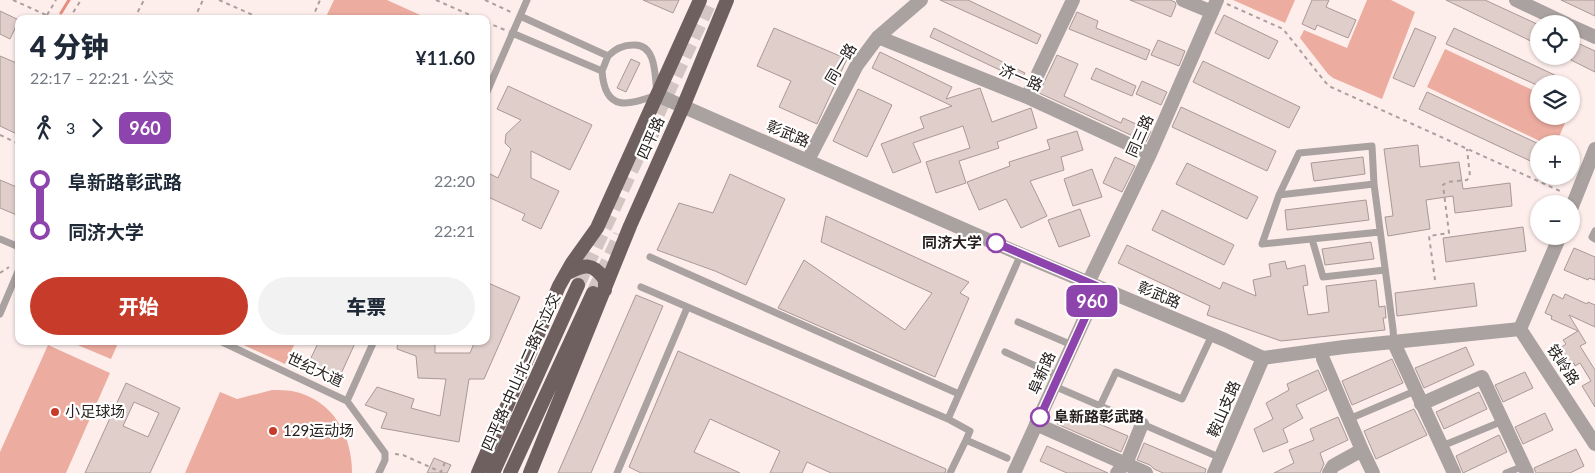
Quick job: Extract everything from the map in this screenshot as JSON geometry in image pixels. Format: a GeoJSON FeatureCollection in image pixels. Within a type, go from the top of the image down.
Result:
{"type":"FeatureCollection","features":[{"type":"Feature","properties":{"kind":"main road","name":"四平路"},"geometry":{"type":"LineString","coordinates":[[478,473],[564,275],[597,228],[700,0]]}},
{"type":"Feature","properties":{"kind":"main road","name":"四平路"},"geometry":{"type":"LineString","coordinates":[[530,473],[599,291],[683,107],[727,0]]}},
{"type":"Feature","properties":{"kind":"main road"},"geometry":{"type":"LineString","coordinates":[[564,275],[581,266],[591,266],[605,280],[599,291]]}},
{"type":"Feature","properties":{"kind":"main road","name":"四平路-中山北二路下立交"},"geometry":{"type":"LineString","coordinates":[[493,473],[578,285]]}},
{"type":"Feature","properties":{"kind":"main road","name":"四平路-中山北二路下立交"},"geometry":{"type":"LineString","coordinates":[[510,473],[599,291]]}},
{"type":"Feature","properties":{"kind":"street","name":"同一路"},"geometry":{"type":"LineString","coordinates":[[808,160],[857,65],[878,37],[921,0]]}},
{"type":"Feature","properties":{"kind":"street"},"geometry":{"type":"LineString","coordinates":[[1027,97],[1073,0]]}},
{"type":"Feature","properties":{"kind":"street"},"geometry":{"type":"LineString","coordinates":[[1184,0],[1219,5]]}},
{"type":"Feature","properties":{"kind":"street"},"geometry":{"type":"LineString","coordinates":[[1516,0],[1548,15]]}},
{"type":"Feature","properties":{"kind":"street","name":"同三路"},"geometry":{"type":"LineString","coordinates":[[1093,285],[1150,154],[1219,5]]}},
{"type":"Feature","properties":{"kind":"street"},"geometry":{"type":"LineString","coordinates":[[1580,30],[1595,37]]}},
{"type":"Feature","properties":{"kind":"street","name":"济一路"},"geometry":{"type":"LineString","coordinates":[[878,37],[1027,97],[1150,154]]}},
{"type":"Feature","properties":{"kind":"street","name":"彰武路"},"geometry":{"type":"LineString","coordinates":[[658,95],[1263,358]]}},
{"type":"Feature","properties":{"kind":"street"},"geometry":{"type":"LineString","coordinates":[[1576,195],[1595,151]]}},
{"type":"Feature","properties":{"kind":"street"},"geometry":{"type":"LineString","coordinates":[[1263,358],[1344,347],[1520,329],[1556,245]]}},
{"type":"Feature","properties":{"kind":"street","name":"阜新路"},"geometry":{"type":"LineString","coordinates":[[1014,473],[1072,345],[1093,285]]}},
{"type":"Feature","properties":{"kind":"street","name":"铁岭路"},"geometry":{"type":"LineString","coordinates":[[1520,329],[1595,444]]}},
{"type":"Feature","properties":{"kind":"street"},"geometry":{"type":"LineString","coordinates":[[1394,343],[1442,446],[1452,472]]}},
{"type":"Feature","properties":{"kind":"street","name":"鞍山支路"},"geometry":{"type":"LineString","coordinates":[[1214,473],[1263,358]]}},
{"type":"Feature","properties":{"kind":"street"},"geometry":{"type":"LineString","coordinates":[[1323,359],[1373,473]]}},
{"type":"Feature","properties":{"kind":"street"},"geometry":{"type":"LineString","coordinates":[[1421,404],[1482,377],[1526,469]]}},
{"type":"Feature","properties":{"kind":"street"},"geometry":{"type":"LineString","coordinates":[[1036,424],[1120,468],[1146,473]]}},
{"type":"Feature","properties":{"kind":"street"},"geometry":{"type":"LineString","coordinates":[[1120,468],[1128,458],[1142,424]]}},
{"type":"Feature","properties":{"kind":"street"},"geometry":{"type":"LineString","coordinates":[[1328,473],[1334,466],[1362,450]]}},
{"type":"Feature","properties":{"kind":"lane"},"geometry":{"type":"LineString","coordinates":[[490,85],[527,0]]}},
{"type":"Feature","properties":{"kind":"lane"},"geometry":{"type":"LineString","coordinates":[[520,16],[608,56]]}},
{"type":"Feature","properties":{"kind":"lane"},"geometry":{"type":"LineString","coordinates":[[512,33],[602,71]]}},
{"type":"Feature","properties":{"kind":"lane"},"geometry":{"type":"LineString","coordinates":[[638,44],[647,49],[653,60],[658,95],[634,103],[624,104],[614,101],[606,92],[602,71],[608,56],[613,51],[626,45],[638,44]]}},
{"type":"Feature","properties":{"kind":"lane"},"geometry":{"type":"LineString","coordinates":[[1380,232],[1262,244],[1280,195],[1299,153],[1372,146],[1374,184],[1394,343]]}},
{"type":"Feature","properties":{"kind":"lane"},"geometry":{"type":"LineString","coordinates":[[1280,195],[1374,184]]}},
{"type":"Feature","properties":{"kind":"lane"},"geometry":{"type":"LineString","coordinates":[[1595,230],[1592,237],[1595,238]]}},
{"type":"Feature","properties":{"kind":"lane"},"geometry":{"type":"LineString","coordinates":[[0,238],[15,245]]}},
{"type":"Feature","properties":{"kind":"lane"},"geometry":{"type":"LineString","coordinates":[[1312,239],[1323,277],[1385,270]]}},
{"type":"Feature","properties":{"kind":"lane"},"geometry":{"type":"LineString","coordinates":[[948,419],[1021,254]]}},
{"type":"Feature","properties":{"kind":"lane"},"geometry":{"type":"LineString","coordinates":[[650,257],[959,394]]}},
{"type":"Feature","properties":{"kind":"lane"},"geometry":{"type":"LineString","coordinates":[[0,314],[15,278]]}},
{"type":"Feature","properties":{"kind":"lane"},"geometry":{"type":"LineString","coordinates":[[642,287],[948,419],[970,431],[950,473]]}},
{"type":"Feature","properties":{"kind":"lane"},"geometry":{"type":"LineString","coordinates":[[617,473],[687,308]]}},
{"type":"Feature","properties":{"kind":"lane"},"geometry":{"type":"LineString","coordinates":[[1018,322],[1072,345]]}},
{"type":"Feature","properties":{"kind":"lane"},"geometry":{"type":"LineString","coordinates":[[1100,406],[1116,372],[1182,399],[1212,335]]}},
{"type":"Feature","properties":{"kind":"lane","name":"世纪大道"},"geometry":{"type":"LineString","coordinates":[[228,345],[347,401],[385,454]]}},
{"type":"Feature","properties":{"kind":"lane"},"geometry":{"type":"LineString","coordinates":[[347,401],[372,345]]}},
{"type":"Feature","properties":{"kind":"lane"},"geometry":{"type":"LineString","coordinates":[[1005,352],[1100,406],[1221,458]]}},
{"type":"Feature","properties":{"kind":"lane"},"geometry":{"type":"LineString","coordinates":[[1349,419],[1415,391]]}},
{"type":"Feature","properties":{"kind":"lane"},"geometry":{"type":"LineString","coordinates":[[1442,446],[1503,420]]}},
{"type":"Feature","properties":{"kind":"lane"},"geometry":{"type":"LineString","coordinates":[[966,440],[1007,458]]}},
{"type":"Feature","properties":{"kind":"lane"},"geometry":{"type":"LineString","coordinates":[[379,473],[385,460],[385,454]]}},
{"type":"Feature","properties":{"kind":"lane"},"geometry":{"type":"LineString","coordinates":[[1506,473],[1526,469]]}},
{"type":"Feature","properties":{"kind":"path"},"geometry":{"type":"LineString","coordinates":[[13,0],[47,15],[56,0]]}},
{"type":"Feature","properties":{"kind":"path"},"geometry":{"type":"LineString","coordinates":[[72,15],[81,0]]}},
{"type":"Feature","properties":{"kind":"path"},"geometry":{"type":"LineString","coordinates":[[136,15],[144,0]]}},
{"type":"Feature","properties":{"kind":"path"},"geometry":{"type":"LineString","coordinates":[[196,15],[203,0]]}},
{"type":"Feature","properties":{"kind":"path"},"geometry":{"type":"LineString","coordinates":[[220,0],[253,15]]}},
{"type":"Feature","properties":{"kind":"path"},"geometry":{"type":"LineString","coordinates":[[314,15],[320,0]]}},
{"type":"Feature","properties":{"kind":"path"},"geometry":{"type":"LineString","coordinates":[[436,0],[470,15]]}},
{"type":"Feature","properties":{"kind":"path"},"geometry":{"type":"LineString","coordinates":[[485,0],[520,16]]}},
{"type":"Feature","properties":{"kind":"path"},"geometry":{"type":"LineString","coordinates":[[1219,5],[1283,29],[1331,87],[1560,191]]}},
{"type":"Feature","properties":{"kind":"path"},"geometry":{"type":"LineString","coordinates":[[490,24],[512,33]]}},
{"type":"Feature","properties":{"kind":"path"},"geometry":{"type":"LineString","coordinates":[[0,135],[15,142]]}},
{"type":"Feature","properties":{"kind":"path"},"geometry":{"type":"LineString","coordinates":[[1435,280],[1429,236],[1448,233],[1443,185],[1447,182],[1467,180],[1470,176],[1467,149]]}},
{"type":"Feature","properties":{"kind":"path"},"geometry":{"type":"LineString","coordinates":[[385,454],[403,455],[441,472],[445,462]]}},
{"type":"Feature","properties":{"kind":"shaded area"},"geometry":{"type":"Polygon","coordinates":[[[334,0],[387,0],[420,15],[327,15],[334,0]]]}},
{"type":"Feature","properties":{"kind":"shaded area"},"geometry":{"type":"Polygon","coordinates":[[[1233,0],[1295,0],[1285,23],[1233,0]]]}},
{"type":"Feature","properties":{"kind":"shaded area"},"geometry":{"type":"Polygon","coordinates":[[[1367,0],[1391,0],[1415,12],[1382,99],[1333,78],[1300,38],[1304,30],[1347,48],[1367,0]]]}},
{"type":"Feature","properties":{"kind":"shaded area"},"geometry":{"type":"Polygon","coordinates":[[[1445,49],[1530,89],[1530,125],[1564,125],[1560,135],[1530,136],[1427,87],[1445,49]]]}},
{"type":"Feature","properties":{"kind":"shaded area","name":"小足球场"},"geometry":{"type":"Polygon","coordinates":[[[48,345],[110,373],[66,473],[0,473],[0,452],[48,345]]]}},
{"type":"Feature","properties":{"kind":"shaded area"},"geometry":{"type":"Polygon","coordinates":[[[78,345],[117,345],[111,359],[78,345]]]}},
{"type":"Feature","properties":{"kind":"shaded area"},"geometry":{"type":"Polygon","coordinates":[[[244,345],[294,345],[285,364],[244,345]]]}},
{"type":"Feature","properties":{"kind":"shaded area","name":"129运动场"},"geometry":{"type":"Polygon","coordinates":[[[272,390],[292,391],[306,395],[329,410],[344,432],[351,459],[352,473],[185,473],[220,392],[237,399],[272,390]]]}},
{"type":"Feature","properties":{"kind":"building"},"geometry":{"type":"Polygon","coordinates":[[[643,0],[679,0],[673,13],[643,0]]]}},
{"type":"Feature","properties":{"kind":"building"},"geometry":{"type":"Polygon","coordinates":[[[940,0],[968,0],[1041,35],[1037,44],[940,0]]]}},
{"type":"Feature","properties":{"kind":"building"},"geometry":{"type":"Polygon","coordinates":[[[1130,0],[1170,0],[1175,2],[1176,5],[1171,17],[1130,0]]]}},
{"type":"Feature","properties":{"kind":"building"},"geometry":{"type":"Polygon","coordinates":[[[1312,0],[1329,0],[1326,7],[1356,20],[1348,38],[1317,25],[1315,30],[1302,24],[1312,0]]]}},
{"type":"Feature","properties":{"kind":"building"},"geometry":{"type":"Polygon","coordinates":[[[1446,0],[1485,0],[1530,21],[1530,41],[1446,0]]]}},
{"type":"Feature","properties":{"kind":"building"},"geometry":{"type":"Polygon","coordinates":[[[1561,0],[1595,0],[1595,16],[1561,0]]]}},
{"type":"Feature","properties":{"kind":"building"},"geometry":{"type":"Polygon","coordinates":[[[0,11],[15,18],[15,28],[10,39],[0,34],[0,11]]]}},
{"type":"Feature","properties":{"kind":"building"},"geometry":{"type":"Polygon","coordinates":[[[1077,12],[1098,21],[1096,28],[1150,50],[1146,60],[1069,29],[1077,12]]]}},
{"type":"Feature","properties":{"kind":"building"},"geometry":{"type":"Polygon","coordinates":[[[1224,15],[1278,41],[1269,59],[1215,33],[1224,15]]]}},
{"type":"Feature","properties":{"kind":"building"},"geometry":{"type":"Polygon","coordinates":[[[774,28],[847,59],[817,124],[779,107],[791,81],[757,66],[774,28]]]}},
{"type":"Feature","properties":{"kind":"building"},"geometry":{"type":"Polygon","coordinates":[[[934,28],[1025,73],[1021,80],[930,37],[934,28]]]}},
{"type":"Feature","properties":{"kind":"building"},"geometry":{"type":"Polygon","coordinates":[[[1415,28],[1436,37],[1414,87],[1393,78],[1415,28]]]}},
{"type":"Feature","properties":{"kind":"building"},"geometry":{"type":"Polygon","coordinates":[[[1454,28],[1555,75],[1530,75],[1530,82],[1446,44],[1454,28]]]}},
{"type":"Feature","properties":{"kind":"building"},"geometry":{"type":"Polygon","coordinates":[[[1158,40],[1185,51],[1179,66],[1151,55],[1158,40]]]}},
{"type":"Feature","properties":{"kind":"building"},"geometry":{"type":"Polygon","coordinates":[[[1580,44],[1595,51],[1595,72],[1580,64],[1580,44]]]}},
{"type":"Feature","properties":{"kind":"building"},"geometry":{"type":"Polygon","coordinates":[[[880,52],[952,87],[946,99],[980,88],[992,122],[1031,108],[1037,128],[997,142],[999,148],[959,161],[966,183],[936,193],[926,162],[970,148],[963,126],[913,143],[921,162],[893,173],[881,144],[924,128],[920,117],[952,106],[872,68],[880,52]]]}},
{"type":"Feature","properties":{"kind":"building"},"geometry":{"type":"Polygon","coordinates":[[[1057,55],[1078,64],[1064,96],[1121,123],[1123,118],[1151,131],[1146,142],[1039,93],[1057,55]]]}},
{"type":"Feature","properties":{"kind":"building"},"geometry":{"type":"Polygon","coordinates":[[[0,56],[15,62],[15,133],[0,126],[0,56]]]}},
{"type":"Feature","properties":{"kind":"building"},"geometry":{"type":"Polygon","coordinates":[[[631,59],[640,63],[626,92],[617,88],[631,59]]]}},
{"type":"Feature","properties":{"kind":"building"},"geometry":{"type":"Polygon","coordinates":[[[1203,61],[1300,107],[1289,128],[1193,82],[1203,61]]]}},
{"type":"Feature","properties":{"kind":"building"},"geometry":{"type":"Polygon","coordinates":[[[1096,68],[1136,86],[1132,96],[1091,79],[1096,68]]]}},
{"type":"Feature","properties":{"kind":"building"},"geometry":{"type":"Polygon","coordinates":[[[1142,81],[1167,92],[1161,105],[1136,94],[1142,81]]]}},
{"type":"Feature","properties":{"kind":"building"},"geometry":{"type":"Polygon","coordinates":[[[508,86],[592,125],[570,170],[531,151],[531,178],[559,191],[541,229],[522,220],[525,214],[490,198],[490,174],[498,178],[511,149],[505,143],[506,134],[521,120],[497,109],[508,86]]]}},
{"type":"Feature","properties":{"kind":"building"},"geometry":{"type":"Polygon","coordinates":[[[858,89],[892,105],[867,157],[833,141],[858,89]]]}},
{"type":"Feature","properties":{"kind":"building"},"geometry":{"type":"Polygon","coordinates":[[[1427,92],[1530,140],[1530,161],[1419,109],[1427,92]]]}},
{"type":"Feature","properties":{"kind":"building"},"geometry":{"type":"Polygon","coordinates":[[[1181,107],[1276,151],[1267,171],[1172,127],[1181,107]]]}},
{"type":"Feature","properties":{"kind":"building"},"geometry":{"type":"Polygon","coordinates":[[[655,120],[664,124],[655,142],[647,138],[655,120]]]}},
{"type":"Feature","properties":{"kind":"building"},"geometry":{"type":"Polygon","coordinates":[[[1077,131],[1083,150],[1061,157],[1064,170],[1030,181],[1047,216],[1021,228],[1006,199],[979,210],[967,182],[1010,166],[1009,162],[1050,149],[1047,140],[1077,131]]]}},
{"type":"Feature","properties":{"kind":"building"},"geometry":{"type":"Polygon","coordinates":[[[1418,145],[1420,167],[1459,162],[1463,189],[1510,183],[1512,206],[1455,213],[1453,196],[1426,200],[1430,229],[1388,236],[1385,217],[1393,216],[1384,149],[1418,145]]]}},
{"type":"Feature","properties":{"kind":"building"},"geometry":{"type":"Polygon","coordinates":[[[1115,157],[1135,166],[1122,192],[1103,183],[1115,157]]]}},
{"type":"Feature","properties":{"kind":"building"},"geometry":{"type":"Polygon","coordinates":[[[1363,157],[1365,174],[1314,181],[1311,163],[1363,157]]]}},
{"type":"Feature","properties":{"kind":"building"},"geometry":{"type":"Polygon","coordinates":[[[1187,163],[1258,197],[1247,219],[1176,184],[1187,163]]]}},
{"type":"Feature","properties":{"kind":"building"},"geometry":{"type":"Polygon","coordinates":[[[1092,169],[1102,197],[1073,206],[1064,179],[1092,169]]]}},
{"type":"Feature","properties":{"kind":"building"},"geometry":{"type":"Polygon","coordinates":[[[730,174],[785,199],[746,285],[715,271],[657,250],[679,203],[713,213],[730,174]]]}},
{"type":"Feature","properties":{"kind":"building"},"geometry":{"type":"Polygon","coordinates":[[[0,180],[15,186],[15,214],[0,208],[0,180]]]}},
{"type":"Feature","properties":{"kind":"building"},"geometry":{"type":"Polygon","coordinates":[[[1366,200],[1369,220],[1287,230],[1285,210],[1366,200]]]}},
{"type":"Feature","properties":{"kind":"building"},"geometry":{"type":"Polygon","coordinates":[[[1080,209],[1090,236],[1059,247],[1048,220],[1080,209]]]}},
{"type":"Feature","properties":{"kind":"building"},"geometry":{"type":"Polygon","coordinates":[[[1162,210],[1234,245],[1224,265],[1152,230],[1162,210]]]}},
{"type":"Feature","properties":{"kind":"building"},"geometry":{"type":"Polygon","coordinates":[[[826,216],[969,282],[960,293],[969,298],[935,377],[778,308],[804,260],[905,330],[932,293],[821,242],[826,216]]]}},
{"type":"Feature","properties":{"kind":"building"},"geometry":{"type":"Polygon","coordinates":[[[1523,227],[1526,251],[1446,262],[1443,238],[1523,227]]]}},
{"type":"Feature","properties":{"kind":"building"},"geometry":{"type":"Polygon","coordinates":[[[1371,242],[1374,259],[1325,265],[1322,249],[1371,242]]]}},
{"type":"Feature","properties":{"kind":"building"},"geometry":{"type":"Polygon","coordinates":[[[1127,245],[1220,289],[1223,282],[1256,296],[1253,280],[1271,276],[1269,264],[1285,261],[1287,269],[1305,265],[1308,285],[1303,286],[1308,315],[1329,312],[1326,286],[1376,280],[1379,307],[1385,306],[1386,318],[1383,318],[1385,330],[1281,341],[1207,315],[1210,306],[1118,263],[1127,245]]]}},
{"type":"Feature","properties":{"kind":"building"},"geometry":{"type":"Polygon","coordinates":[[[1574,248],[1595,257],[1595,280],[1589,278],[1588,280],[1564,270],[1574,248]]]}},
{"type":"Feature","properties":{"kind":"building"},"geometry":{"type":"Polygon","coordinates":[[[1474,283],[1477,306],[1397,316],[1395,293],[1474,283]]]}},
{"type":"Feature","properties":{"kind":"building"},"geometry":{"type":"Polygon","coordinates":[[[490,284],[520,297],[484,379],[469,379],[459,442],[381,428],[387,413],[365,405],[377,387],[414,399],[411,408],[440,416],[446,379],[418,378],[416,356],[397,349],[398,345],[435,345],[435,353],[470,353],[473,345],[490,345],[490,284]]]}},
{"type":"Feature","properties":{"kind":"building"},"geometry":{"type":"Polygon","coordinates":[[[1553,294],[1563,299],[1565,294],[1587,304],[1588,302],[1595,305],[1595,327],[1569,315],[1586,343],[1580,346],[1595,370],[1595,407],[1582,386],[1591,381],[1580,363],[1575,366],[1574,363],[1568,367],[1557,350],[1566,344],[1563,340],[1578,331],[1551,319],[1552,316],[1545,313],[1553,294]]]}},
{"type":"Feature","properties":{"kind":"building"},"geometry":{"type":"Polygon","coordinates":[[[636,295],[663,306],[591,473],[558,473],[636,295]]]}},
{"type":"Feature","properties":{"kind":"building"},"geometry":{"type":"Polygon","coordinates":[[[317,345],[354,345],[340,376],[309,362],[317,345]]]}},
{"type":"Feature","properties":{"kind":"building"},"geometry":{"type":"Polygon","coordinates":[[[1466,347],[1474,365],[1424,388],[1415,368],[1466,347]]]}},
{"type":"Feature","properties":{"kind":"building"},"geometry":{"type":"Polygon","coordinates":[[[678,351],[946,469],[945,473],[831,473],[807,462],[802,473],[770,473],[780,451],[710,419],[694,452],[740,473],[641,473],[629,467],[678,351]]]}},
{"type":"Feature","properties":{"kind":"building"},"geometry":{"type":"Polygon","coordinates":[[[1392,359],[1403,383],[1352,405],[1342,381],[1392,359]]]}},
{"type":"Feature","properties":{"kind":"building"},"geometry":{"type":"Polygon","coordinates":[[[1318,370],[1327,390],[1296,405],[1303,418],[1283,429],[1288,442],[1263,452],[1254,429],[1273,419],[1266,403],[1289,390],[1287,384],[1318,370]]]}},
{"type":"Feature","properties":{"kind":"building"},"geometry":{"type":"Polygon","coordinates":[[[1525,372],[1533,388],[1503,402],[1495,385],[1525,372]]]}},
{"type":"Feature","properties":{"kind":"building"},"geometry":{"type":"Polygon","coordinates":[[[126,383],[180,408],[150,473],[85,473],[126,383]],[[134,402],[123,426],[148,437],[159,413],[134,402]]]}},
{"type":"Feature","properties":{"kind":"building"},"geometry":{"type":"Polygon","coordinates":[[[1479,392],[1487,409],[1444,429],[1436,412],[1479,392]]]}},
{"type":"Feature","properties":{"kind":"building"},"geometry":{"type":"Polygon","coordinates":[[[1064,409],[1128,436],[1121,452],[1057,424],[1064,409]]]}},
{"type":"Feature","properties":{"kind":"building"},"geometry":{"type":"Polygon","coordinates":[[[1414,409],[1427,435],[1376,459],[1364,431],[1414,409]]]}},
{"type":"Feature","properties":{"kind":"building"},"geometry":{"type":"Polygon","coordinates":[[[1545,413],[1553,430],[1523,444],[1515,427],[1545,413]]]}},
{"type":"Feature","properties":{"kind":"building"},"geometry":{"type":"Polygon","coordinates":[[[1338,417],[1348,440],[1320,453],[1324,464],[1320,473],[1274,473],[1294,463],[1289,450],[1314,440],[1310,429],[1338,417]]]}},
{"type":"Feature","properties":{"kind":"building"},"geometry":{"type":"Polygon","coordinates":[[[1499,435],[1507,452],[1463,473],[1456,456],[1499,435]]]}},
{"type":"Feature","properties":{"kind":"building"},"geometry":{"type":"Polygon","coordinates":[[[1144,443],[1206,469],[1205,473],[1163,473],[1154,469],[1150,465],[1137,460],[1144,443]]]}},
{"type":"Feature","properties":{"kind":"building"},"geometry":{"type":"Polygon","coordinates":[[[1047,446],[1108,473],[1067,473],[1040,461],[1047,446]]]}},
{"type":"Feature","properties":{"kind":"building"},"geometry":{"type":"Polygon","coordinates":[[[1576,449],[1584,466],[1570,473],[1536,473],[1534,468],[1576,449]]]}},
{"type":"Feature","properties":{"kind":"building"},"geometry":{"type":"Polygon","coordinates":[[[434,458],[451,465],[447,473],[427,473],[434,458]]]}},
{"type":"Feature","properties":{"kind":"waterway"},"geometry":{"type":"LineString","coordinates":[[61,13],[69,0]]}},
{"type":"Feature","properties":{"kind":"tunnel"},"geometry":{"type":"LineString","coordinates":[[578,285],[711,0]]}},
{"type":"Feature","properties":{"kind":"tunnel"},"geometry":{"type":"LineString","coordinates":[[593,293],[620,235]]}},
{"type":"Feature","properties":{"kind":"bus line","name":"960"},"geometry":{"type":"LineString","coordinates":[[996,243],[1099,287],[1040,417]]}},
{"type":"Feature","properties":{"kind":"place","name":"同济大学"},"geometry":{"type":"Point","coordinates":[996,243]}},
{"type":"Feature","properties":{"kind":"place","name":"小足球场"},"geometry":{"type":"Point","coordinates":[55,412]}},
{"type":"Feature","properties":{"kind":"place","name":"阜新路彰武路"},"geometry":{"type":"Point","coordinates":[1040,417]}},
{"type":"Feature","properties":{"kind":"place","name":"129运动场"},"geometry":{"type":"Point","coordinates":[273,431]}}]}
